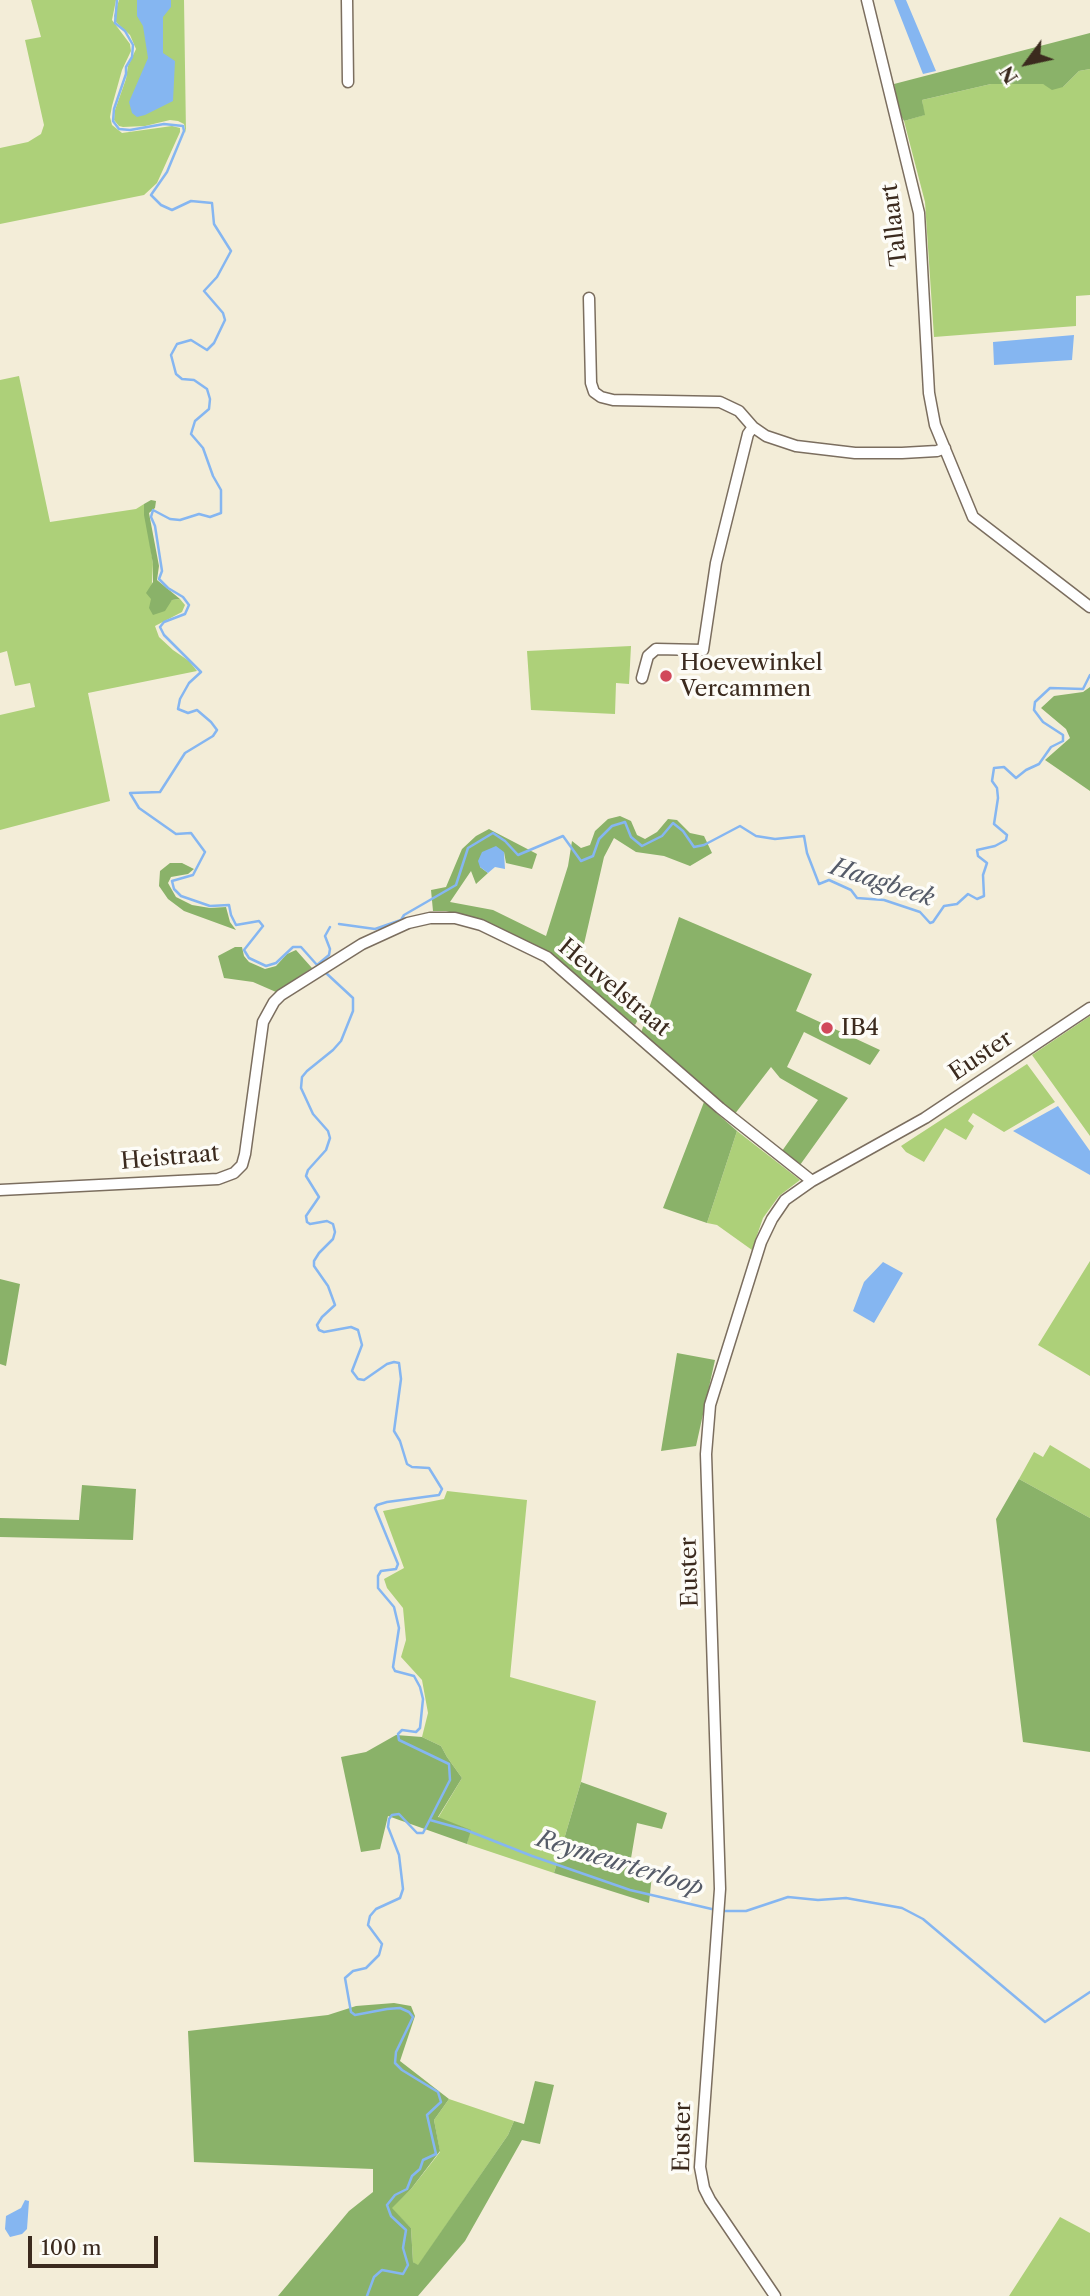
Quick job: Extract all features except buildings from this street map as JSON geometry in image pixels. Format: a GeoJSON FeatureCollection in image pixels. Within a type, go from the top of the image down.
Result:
{"type":"FeatureCollection","features":[{"type":"Feature","properties":{"kind":"street"},"geometry":{"type":"LineString","coordinates":[[346,0],[348,82]]}},
{"type":"Feature","properties":{"kind":"street","name":"Tallaart"},"geometry":{"type":"LineString","coordinates":[[867,0],[919,213],[929,393],[935,425],[968,508],[979,524],[1090,607]]}},
{"type":"Feature","properties":{"kind":"street"},"geometry":{"type":"LineString","coordinates":[[589,299],[591,383],[594,392],[601,397],[612,400],[720,402],[739,411],[753,427],[778,441],[855,453],[902,453],[945,448]]}},
{"type":"Feature","properties":{"kind":"street"},"geometry":{"type":"LineString","coordinates":[[642,678],[648,656],[656,649],[703,650],[716,563],[748,434],[753,427]]}},
{"type":"Feature","properties":{"kind":"street","name":"Heuvelstraat"},"geometry":{"type":"LineString","coordinates":[[321,969],[379,936],[408,923],[430,918],[454,918],[505,935],[547,957],[720,1108],[812,1181]]}},
{"type":"Feature","properties":{"kind":"street","name":"Heistraat"},"geometry":{"type":"LineString","coordinates":[[0,1190],[218,1179],[234,1173],[242,1165],[245,1154],[263,1022],[268,1010],[281,995],[321,969]]}},
{"type":"Feature","properties":{"kind":"street","name":"Euster"},"geometry":{"type":"LineString","coordinates":[[775,2296],[710,2200],[699,2167],[720,1889],[706,1427],[710,1405],[761,1242],[785,1200],[812,1181],[925,1118],[1090,1008]]}},
{"type":"Feature","properties":{"kind":"green space"},"geometry":{"type":"Polygon","coordinates":[[[31,0],[116,0],[112,20],[130,44],[131,51],[122,70],[112,106],[112,125],[122,133],[172,126],[180,128],[180,132],[157,183],[144,195],[0,224],[0,148],[28,142],[41,134],[44,125],[25,40],[41,37],[31,0]]]}},
{"type":"Feature","properties":{"kind":"green space"},"geometry":{"type":"Polygon","coordinates":[[[119,0],[184,0],[186,133],[184,124],[178,121],[123,127],[114,120],[128,66],[136,49],[130,35],[116,22],[114,16],[119,0]]]}},
{"type":"Feature","properties":{"kind":"green space"},"geometry":{"type":"Polygon","coordinates":[[[1090,33],[1090,69],[1079,71],[1063,87],[1052,90],[1043,84],[991,84],[922,100],[925,115],[904,121],[900,114],[894,84],[1090,33]]]}},
{"type":"Feature","properties":{"kind":"green space"},"geometry":{"type":"Polygon","coordinates":[[[1090,69],[1090,295],[1076,296],[1076,326],[934,337],[925,202],[904,121],[924,115],[922,100],[991,84],[1043,84],[1063,87],[1079,71],[1090,69]]]}},
{"type":"Feature","properties":{"kind":"green space"},"geometry":{"type":"Polygon","coordinates":[[[19,376],[50,522],[136,509],[144,504],[153,564],[151,599],[155,612],[172,600],[180,599],[185,605],[182,612],[155,626],[159,637],[189,661],[197,671],[88,693],[110,801],[0,830],[0,715],[35,707],[30,683],[15,686],[7,651],[0,653],[0,380],[19,376]]]}},
{"type":"Feature","properties":{"kind":"green space"},"geometry":{"type":"Polygon","coordinates":[[[151,500],[156,501],[155,508],[149,513],[159,566],[157,580],[180,599],[172,600],[165,611],[153,615],[149,608],[151,599],[146,593],[153,582],[153,564],[144,515],[144,504],[151,500]]]}},
{"type":"Feature","properties":{"kind":"green space"},"geometry":{"type":"Polygon","coordinates":[[[631,646],[629,684],[616,683],[615,714],[531,710],[527,651],[631,646]]]}},
{"type":"Feature","properties":{"kind":"green space"},"geometry":{"type":"Polygon","coordinates":[[[1090,687],[1090,791],[1045,760],[1070,738],[1066,729],[1041,708],[1054,696],[1083,692],[1090,687]]]}},
{"type":"Feature","properties":{"kind":"green space"},"geometry":{"type":"Polygon","coordinates":[[[620,816],[631,821],[637,835],[645,839],[657,832],[668,819],[677,820],[690,833],[704,836],[712,853],[690,866],[664,856],[636,852],[614,838],[604,857],[581,957],[641,1014],[635,1025],[543,950],[498,927],[446,911],[433,911],[431,890],[446,887],[462,849],[476,836],[489,829],[537,854],[532,869],[506,863],[504,852],[480,867],[488,873],[476,884],[471,871],[450,902],[493,910],[546,936],[568,866],[572,841],[581,848],[590,845],[595,831],[608,819],[620,816]]]}},
{"type":"Feature","properties":{"kind":"green space"},"geometry":{"type":"Polygon","coordinates":[[[170,863],[182,863],[194,869],[188,874],[171,877],[168,883],[176,897],[192,905],[226,907],[230,922],[236,930],[184,911],[168,899],[159,886],[160,871],[170,863]]]}},
{"type":"Feature","properties":{"kind":"green space"},"geometry":{"type":"Polygon","coordinates":[[[679,917],[812,974],[796,1011],[880,1050],[870,1065],[804,1032],[787,1067],[848,1098],[800,1165],[782,1151],[818,1100],[780,1078],[771,1067],[734,1115],[641,1033],[679,917]]]}},
{"type":"Feature","properties":{"kind":"green space"},"geometry":{"type":"Polygon","coordinates":[[[235,947],[242,947],[249,962],[265,969],[276,966],[287,954],[296,950],[312,968],[276,992],[253,982],[224,978],[218,956],[235,947]]]}},
{"type":"Feature","properties":{"kind":"green space"},"geometry":{"type":"Polygon","coordinates":[[[1090,1016],[1090,1136],[1032,1055],[1090,1016]]]}},
{"type":"Feature","properties":{"kind":"green space"},"geometry":{"type":"Polygon","coordinates":[[[1027,1064],[1055,1102],[1004,1132],[973,1113],[968,1121],[974,1126],[966,1140],[945,1128],[924,1162],[901,1146],[1027,1064]]]}},
{"type":"Feature","properties":{"kind":"green space"},"geometry":{"type":"Polygon","coordinates":[[[704,1102],[737,1131],[707,1223],[663,1208],[704,1102]]]}},
{"type":"Feature","properties":{"kind":"green space"},"geometry":{"type":"Polygon","coordinates":[[[737,1131],[800,1180],[779,1196],[763,1218],[752,1250],[717,1225],[707,1223],[737,1131]]]}},
{"type":"Feature","properties":{"kind":"green space"},"geometry":{"type":"Polygon","coordinates":[[[1090,1261],[1090,1376],[1038,1345],[1090,1261]]]}},
{"type":"Feature","properties":{"kind":"green space"},"geometry":{"type":"Polygon","coordinates":[[[0,1279],[20,1284],[6,1366],[0,1364],[0,1279]]]}},
{"type":"Feature","properties":{"kind":"green space"},"geometry":{"type":"Polygon","coordinates":[[[677,1353],[715,1360],[696,1446],[661,1451],[677,1353]]]}},
{"type":"Feature","properties":{"kind":"green space"},"geometry":{"type":"Polygon","coordinates":[[[1050,1445],[1090,1469],[1090,1518],[1019,1479],[1034,1452],[1043,1457],[1050,1445]]]}},
{"type":"Feature","properties":{"kind":"green space"},"geometry":{"type":"Polygon","coordinates":[[[1019,1479],[1090,1518],[1090,1752],[1023,1742],[996,1519],[1019,1479]]]}},
{"type":"Feature","properties":{"kind":"green space"},"geometry":{"type":"Polygon","coordinates":[[[82,1485],[136,1489],[133,1540],[0,1537],[0,1518],[79,1520],[82,1485]]]}},
{"type":"Feature","properties":{"kind":"green space"},"geometry":{"type":"Polygon","coordinates":[[[447,1491],[527,1500],[510,1677],[596,1701],[581,1782],[554,1873],[467,1844],[470,1830],[438,1818],[462,1778],[441,1746],[422,1737],[428,1713],[422,1680],[401,1657],[406,1640],[403,1608],[387,1588],[384,1579],[404,1568],[383,1511],[444,1499],[447,1491]]]}},
{"type":"Feature","properties":{"kind":"green space"},"geometry":{"type":"Polygon","coordinates":[[[396,1735],[422,1737],[441,1746],[462,1778],[438,1817],[471,1830],[467,1844],[388,1816],[380,1849],[361,1852],[341,1757],[366,1752],[396,1735]]]}},
{"type":"Feature","properties":{"kind":"green space"},"geometry":{"type":"Polygon","coordinates":[[[581,1782],[667,1813],[662,1829],[637,1823],[629,1870],[652,1875],[649,1903],[554,1873],[581,1782]]]}},
{"type":"Feature","properties":{"kind":"green space"},"geometry":{"type":"Polygon","coordinates":[[[394,2003],[411,2006],[415,2016],[400,2061],[449,2099],[434,2120],[440,2151],[411,2189],[392,2208],[411,2228],[413,2262],[418,2265],[508,2135],[514,2121],[524,2124],[535,2081],[554,2085],[540,2144],[522,2140],[465,2241],[418,2296],[278,2296],[349,2211],[373,2192],[373,2169],[194,2162],[188,2031],[328,2015],[356,2006],[394,2003]]]}},
{"type":"Feature","properties":{"kind":"green space"},"geometry":{"type":"Polygon","coordinates":[[[449,2099],[514,2121],[508,2135],[418,2266],[413,2262],[411,2228],[391,2208],[411,2189],[440,2152],[434,2120],[449,2099]]]}},
{"type":"Feature","properties":{"kind":"green space"},"geometry":{"type":"Polygon","coordinates":[[[1060,2217],[1090,2233],[1090,2296],[1009,2296],[1060,2217]]]}},
{"type":"Feature","properties":{"kind":"water"},"geometry":{"type":"Polygon","coordinates":[[[137,0],[171,0],[171,7],[163,17],[163,53],[175,61],[173,101],[137,117],[132,113],[129,102],[148,58],[143,26],[137,16],[137,0]]]}},
{"type":"Feature","properties":{"kind":"water"},"geometry":{"type":"Polygon","coordinates":[[[894,0],[906,0],[936,71],[923,74],[894,0]]]}},
{"type":"Feature","properties":{"kind":"water"},"geometry":{"type":"Polygon","coordinates":[[[1074,335],[1072,360],[994,365],[993,342],[1074,335]]]}},
{"type":"Feature","properties":{"kind":"water"},"geometry":{"type":"Polygon","coordinates":[[[496,846],[504,852],[505,869],[495,867],[488,873],[480,867],[478,861],[482,852],[496,846]]]}},
{"type":"Feature","properties":{"kind":"water"},"geometry":{"type":"Polygon","coordinates":[[[1058,1106],[1090,1151],[1090,1175],[1013,1131],[1058,1106]]]}},
{"type":"Feature","properties":{"kind":"water"},"geometry":{"type":"Polygon","coordinates":[[[883,1262],[903,1273],[874,1323],[853,1311],[864,1282],[883,1262]]]}},
{"type":"Feature","properties":{"kind":"water"},"geometry":{"type":"Polygon","coordinates":[[[25,2200],[29,2201],[27,2229],[22,2234],[10,2237],[5,2229],[6,2216],[21,2208],[25,2200]]]}},
{"type":"Feature","properties":{"kind":"waterway"},"geometry":{"type":"LineString","coordinates":[[117,0],[115,23],[125,31],[133,45],[113,121],[119,129],[130,130],[164,124],[183,126],[184,131],[167,172],[151,195],[161,205],[172,210],[191,201],[212,203],[214,224],[231,251],[217,277],[204,291],[223,313],[225,320],[214,343],[207,350],[191,340],[177,344],[171,355],[176,374],[182,379],[194,380],[207,389],[209,409],[195,421],[191,434],[203,448],[221,490],[221,513],[210,517],[199,514],[180,520],[170,519],[153,510],[151,517],[155,526],[162,571],[159,579],[183,597],[189,605],[185,614],[164,622],[160,627],[164,635],[201,672],[189,683],[178,709],[188,713],[197,710],[217,730],[213,736],[185,753],[160,792],[130,793],[139,808],[176,834],[191,833],[205,852],[193,875],[172,881],[174,889],[181,896],[210,906],[229,905],[236,925],[259,921],[263,926],[244,950],[249,958],[266,966],[276,963],[293,947],[301,947],[317,965],[329,955],[330,949],[325,936],[330,927]]}},
{"type":"Feature","properties":{"kind":"waterway","name":"Haagbeek"},"geometry":{"type":"LineString","coordinates":[[339,924],[375,929],[401,920],[404,915],[456,885],[468,848],[493,833],[518,855],[563,836],[581,861],[593,856],[599,839],[612,826],[625,822],[631,837],[642,846],[662,836],[673,823],[683,831],[694,847],[704,845],[740,826],[756,836],[775,839],[804,836],[807,853],[819,884],[829,880],[851,890],[857,898],[884,900],[920,912],[930,923],[944,906],[957,904],[968,894],[977,899],[984,896],[983,875],[987,863],[978,856],[977,850],[995,846],[1006,840],[1007,835],[994,824],[998,798],[997,788],[992,781],[994,768],[1004,767],[1016,778],[1039,764],[1051,747],[1063,741],[1063,735],[1043,722],[1034,710],[1035,702],[1050,688],[1083,689],[1090,675]]}},
{"type":"Feature","properties":{"kind":"waterway"},"geometry":{"type":"LineString","coordinates":[[326,973],[353,998],[353,1011],[341,1041],[302,1077],[301,1088],[313,1114],[328,1131],[330,1138],[326,1150],[306,1176],[319,1197],[306,1216],[307,1222],[310,1224],[327,1221],[333,1224],[335,1232],[333,1239],[314,1261],[314,1266],[328,1286],[335,1305],[317,1325],[319,1330],[324,1332],[351,1327],[358,1330],[362,1345],[352,1371],[358,1379],[364,1380],[387,1364],[399,1363],[401,1379],[394,1431],[407,1464],[429,1468],[442,1489],[439,1495],[387,1502],[375,1508],[398,1564],[396,1569],[381,1571],[378,1576],[378,1588],[394,1607],[399,1628],[393,1667],[395,1671],[414,1676],[423,1699],[420,1728],[416,1732],[402,1730],[398,1734],[399,1740],[449,1764],[450,1780],[423,1833],[417,1833],[399,1814],[392,1815],[389,1819],[388,1827],[399,1855],[403,1889],[400,1898],[376,1909],[370,1916],[368,1925],[382,1944],[379,1955],[366,1968],[353,1971],[345,1978],[351,2012],[355,2015],[400,2008],[413,2017],[396,2052],[395,2063],[438,2092],[441,2102],[427,2115],[436,2154],[423,2160],[407,2189],[395,2195],[387,2205],[391,2216],[406,2230],[403,2248],[408,2265],[403,2274],[382,2270],[374,2277],[367,2296]]}},
{"type":"Feature","properties":{"kind":"waterway","name":"Reymeurterloop"},"geometry":{"type":"LineString","coordinates":[[430,1820],[466,1830],[630,1890],[716,1910]]}},
{"type":"Feature","properties":{"kind":"waterway","name":"Reymeurterloop"},"geometry":{"type":"LineString","coordinates":[[723,1911],[746,1911],[788,1897],[818,1900],[846,1898],[902,1908],[923,1919],[1045,2022],[1090,1992]]}},
{"type":"Feature","properties":{"kind":"place","name":"Hoevewinkel Vercammen"},"geometry":{"type":"Point","coordinates":[666,676]}},
{"type":"Feature","properties":{"kind":"place","name":"IB4"},"geometry":{"type":"Point","coordinates":[827,1028]}}]}
